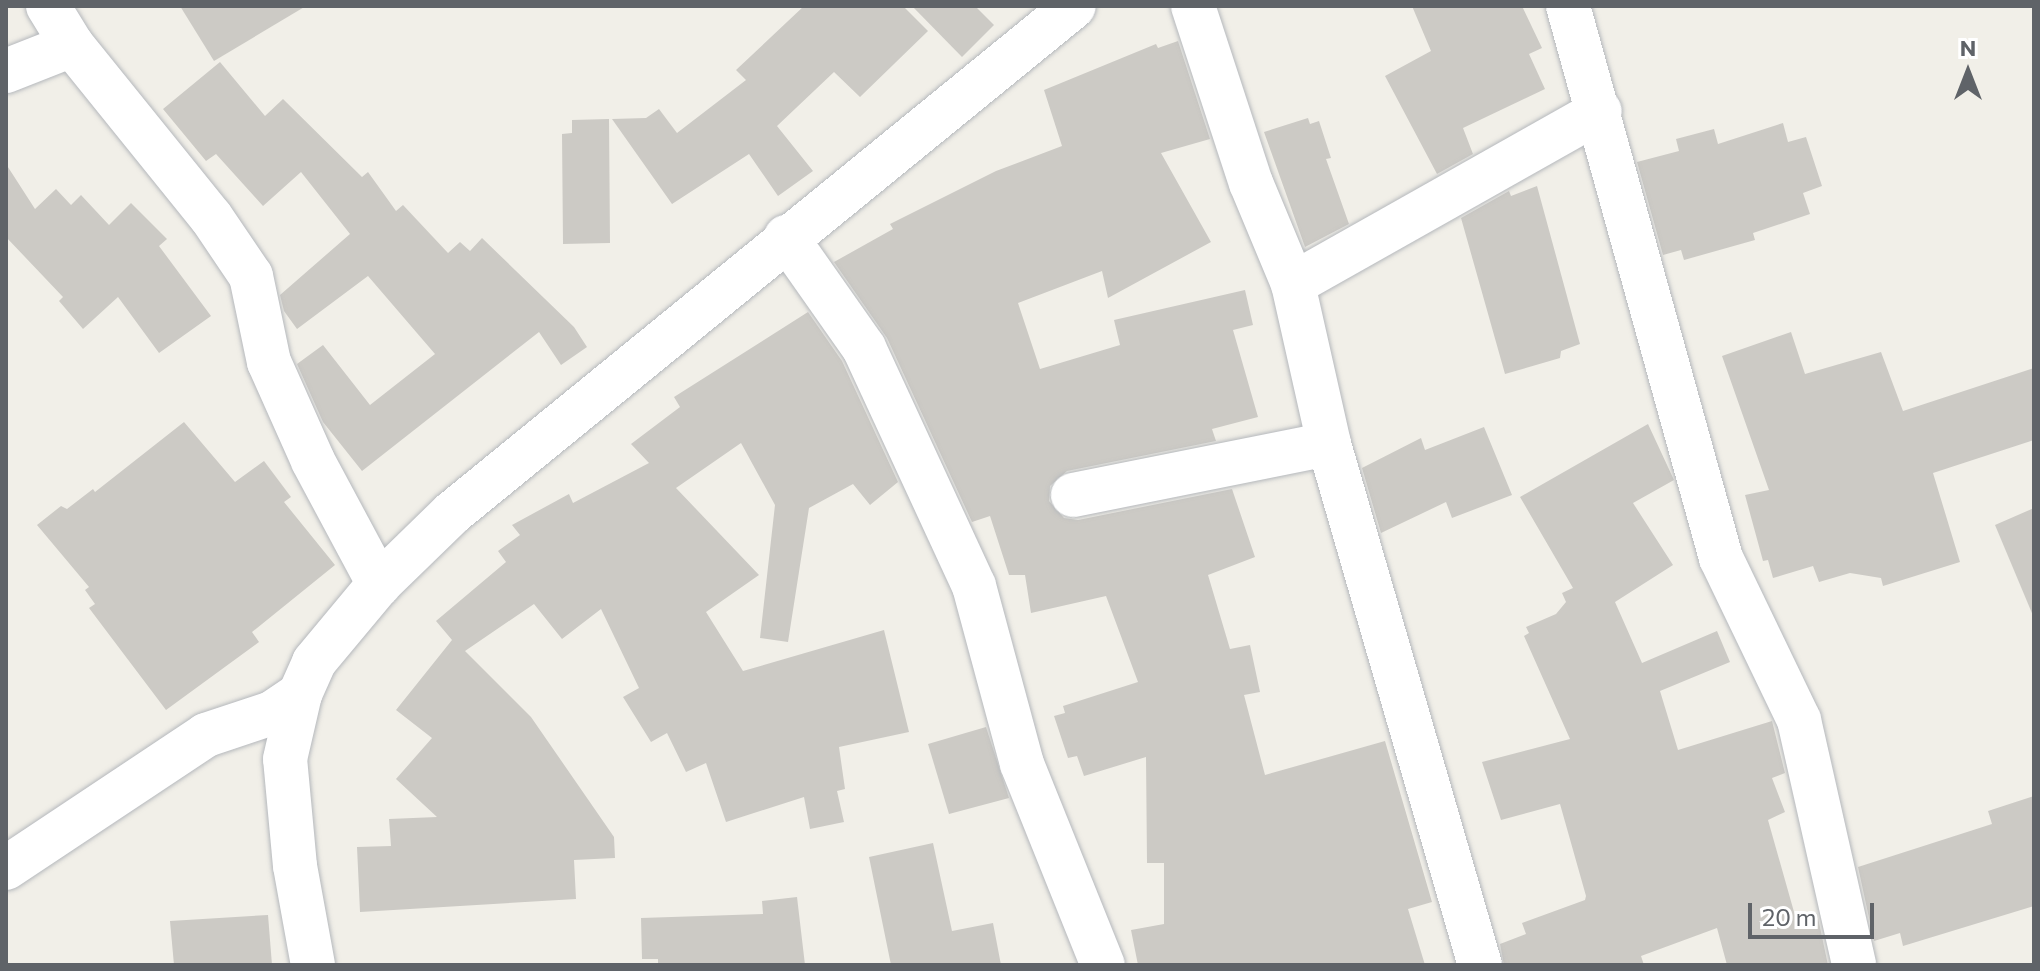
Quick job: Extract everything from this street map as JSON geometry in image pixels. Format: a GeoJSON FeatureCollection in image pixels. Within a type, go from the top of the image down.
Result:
{"type":"FeatureCollection","features":[{"type":"Feature","properties":{"kind":"street"},"geometry":{"type":"LineString","coordinates":[[48,6],[72,45],[183,180],[251,276],[269,362],[313,461],[379,584]]}},
{"type":"Feature","properties":{"kind":"street"},"geometry":{"type":"LineString","coordinates":[[313,965],[295,866],[285,759],[300,694],[314,662],[379,584],[452,513],[786,237],[1074,6]]}},
{"type":"Feature","properties":{"kind":"street"},"geometry":{"type":"LineString","coordinates":[[1193,6],[1251,183],[1293,284],[1329,444],[1480,965]]}},
{"type":"Feature","properties":{"kind":"street"},"geometry":{"type":"LineString","coordinates":[[1568,6],[1600,111],[1721,558],[1799,720],[1854,965]]}},
{"type":"Feature","properties":{"kind":"street"},"geometry":{"type":"LineString","coordinates":[[6,71],[72,45]]}},
{"type":"Feature","properties":{"kind":"street"},"geometry":{"type":"LineString","coordinates":[[1293,284],[1600,111]]}},
{"type":"Feature","properties":{"kind":"street"},"geometry":{"type":"LineString","coordinates":[[786,237],[864,348],[974,586],[1022,764],[1103,965]]}},
{"type":"Feature","properties":{"kind":"street"},"geometry":{"type":"LineString","coordinates":[[1073,495],[1329,444]]}},
{"type":"Feature","properties":{"kind":"street"},"geometry":{"type":"LineString","coordinates":[[6,868],[32,845],[206,735],[272,713],[300,694]]}},
{"type":"Feature","properties":{"kind":"building"},"geometry":{"type":"Polygon","coordinates":[[[180,6],[306,6],[214,61],[180,6]]]}},
{"type":"Feature","properties":{"kind":"building"},"geometry":{"type":"Polygon","coordinates":[[[804,6],[903,6],[928,31],[860,97],[834,72],[777,126],[813,171],[778,196],[749,154],[672,204],[612,119],[646,118],[659,109],[677,133],[746,80],[736,70],[804,6]]]}},
{"type":"Feature","properties":{"kind":"building"},"geometry":{"type":"Polygon","coordinates":[[[912,6],[975,6],[994,25],[962,57],[912,6]]]}},
{"type":"Feature","properties":{"kind":"building"},"geometry":{"type":"Polygon","coordinates":[[[1412,6],[1522,6],[1542,48],[1529,54],[1545,89],[1463,128],[1473,154],[1437,174],[1385,76],[1431,51],[1412,6]]]}},
{"type":"Feature","properties":{"kind":"building"},"geometry":{"type":"Polygon","coordinates":[[[1178,41],[1210,139],[1161,153],[1211,242],[1108,298],[1102,271],[1018,303],[1040,369],[1120,345],[1114,320],[1245,290],[1253,325],[1233,330],[1258,417],[1212,429],[1216,441],[1067,471],[1050,486],[1049,501],[1064,518],[1078,520],[1232,489],[1255,557],[1208,575],[1230,649],[1250,645],[1260,692],[1244,695],[1265,775],[1385,741],[1432,902],[1408,909],[1425,965],[1138,965],[1131,930],[1164,924],[1164,863],[1147,863],[1146,757],[1084,776],[1077,756],[1068,758],[1054,716],[1065,713],[1063,706],[1138,682],[1106,596],[1031,613],[1025,575],[1009,575],[990,516],[972,522],[887,338],[834,262],[893,229],[890,224],[996,171],[1062,146],[1044,90],[1156,44],[1158,48],[1178,41]]]}},
{"type":"Feature","properties":{"kind":"building"},"geometry":{"type":"Polygon","coordinates":[[[220,62],[265,116],[283,99],[362,177],[368,172],[396,211],[403,205],[448,253],[460,242],[470,251],[482,238],[574,327],[587,347],[561,365],[539,332],[362,471],[323,422],[297,364],[323,345],[370,405],[435,354],[368,276],[297,329],[284,311],[280,295],[350,234],[301,172],[263,206],[216,154],[206,161],[163,109],[220,62]]]}},
{"type":"Feature","properties":{"kind":"building"},"geometry":{"type":"Polygon","coordinates":[[[1308,118],[1310,124],[1319,121],[1331,158],[1326,159],[1349,224],[1305,247],[1264,132],[1308,118]]]}},
{"type":"Feature","properties":{"kind":"building"},"geometry":{"type":"Polygon","coordinates":[[[609,119],[610,243],[563,244],[562,134],[572,133],[572,120],[609,119]]]}},
{"type":"Feature","properties":{"kind":"building"},"geometry":{"type":"Polygon","coordinates":[[[1783,123],[1788,142],[1806,137],[1822,186],[1803,193],[1810,214],[1753,233],[1755,240],[1684,260],[1681,250],[1663,255],[1637,162],[1679,151],[1676,139],[1714,129],[1718,144],[1783,123]]]}},
{"type":"Feature","properties":{"kind":"building"},"geometry":{"type":"Polygon","coordinates":[[[6,164],[35,209],[56,189],[71,205],[81,195],[109,225],[131,203],[167,239],[159,246],[211,316],[159,353],[118,297],[83,329],[59,301],[63,297],[6,237],[6,164]]]}},
{"type":"Feature","properties":{"kind":"building"},"geometry":{"type":"Polygon","coordinates":[[[1537,186],[1580,344],[1561,351],[1560,358],[1505,374],[1461,218],[1509,191],[1511,196],[1537,186]]]}},
{"type":"Feature","properties":{"kind":"building"},"geometry":{"type":"Polygon","coordinates":[[[808,312],[842,361],[898,482],[870,505],[853,484],[809,508],[788,642],[760,638],[775,505],[741,443],[676,488],[759,575],[706,612],[743,671],[884,630],[909,732],[839,747],[845,789],[837,791],[844,822],[810,829],[804,797],[726,822],[706,763],[686,772],[667,733],[651,742],[623,697],[639,688],[601,609],[562,639],[534,604],[465,651],[531,717],[614,837],[615,858],[574,860],[576,899],[360,912],[357,847],[391,846],[389,819],[437,817],[396,779],[432,738],[396,710],[452,640],[436,621],[506,562],[498,551],[520,535],[512,525],[569,494],[573,503],[649,463],[631,444],[680,407],[674,397],[808,312]]]}},
{"type":"Feature","properties":{"kind":"building"},"geometry":{"type":"Polygon","coordinates":[[[1791,332],[1805,374],[1881,352],[1903,411],[2034,368],[2034,440],[1933,473],[1960,562],[1883,586],[1881,578],[1850,573],[1819,582],[1813,566],[1773,578],[1768,560],[1763,561],[1745,495],[1769,490],[1722,356],[1791,332]]]}},
{"type":"Feature","properties":{"kind":"building"},"geometry":{"type":"Polygon","coordinates":[[[184,422],[235,482],[264,461],[291,497],[284,502],[335,565],[252,632],[259,642],[166,710],[89,608],[95,604],[85,590],[89,587],[37,525],[61,506],[67,509],[93,489],[95,492],[184,422]]]}},
{"type":"Feature","properties":{"kind":"building"},"geometry":{"type":"Polygon","coordinates":[[[1648,424],[1674,480],[1633,503],[1673,565],[1615,602],[1642,663],[1717,631],[1730,662],[1660,691],[1678,750],[1772,721],[1785,773],[1772,778],[1785,812],[1768,820],[1796,919],[1817,913],[1828,965],[1727,965],[1717,928],[1641,956],[1644,965],[1504,965],[1500,944],[1526,934],[1522,923],[1585,900],[1586,896],[1560,804],[1501,820],[1482,762],[1570,739],[1524,636],[1529,633],[1526,627],[1556,614],[1566,602],[1562,593],[1573,588],[1520,497],[1648,424]]]}},
{"type":"Feature","properties":{"kind":"building"},"geometry":{"type":"Polygon","coordinates":[[[1484,427],[1512,495],[1452,518],[1446,502],[1381,533],[1362,468],[1421,438],[1425,450],[1484,427]]]}},
{"type":"Feature","properties":{"kind":"building"},"geometry":{"type":"Polygon","coordinates":[[[2034,508],[2034,618],[1995,525],[2034,508]]]}},
{"type":"Feature","properties":{"kind":"building"},"geometry":{"type":"Polygon","coordinates":[[[986,727],[1009,798],[949,814],[928,744],[986,727]]]}},
{"type":"Feature","properties":{"kind":"building"},"geometry":{"type":"Polygon","coordinates":[[[2034,796],[2034,906],[1903,946],[1900,933],[1874,941],[1858,867],[1992,824],[1988,811],[2034,796]]]}},
{"type":"Feature","properties":{"kind":"building"},"geometry":{"type":"Polygon","coordinates":[[[933,843],[952,931],[993,923],[1001,965],[891,965],[869,857],[933,843]]]}},
{"type":"Feature","properties":{"kind":"building"},"geometry":{"type":"Polygon","coordinates":[[[797,897],[805,965],[658,965],[658,959],[642,959],[641,918],[763,914],[762,901],[797,897]]]}},
{"type":"Feature","properties":{"kind":"building"},"geometry":{"type":"Polygon","coordinates":[[[268,915],[272,965],[174,965],[170,921],[268,915]]]}}]}
